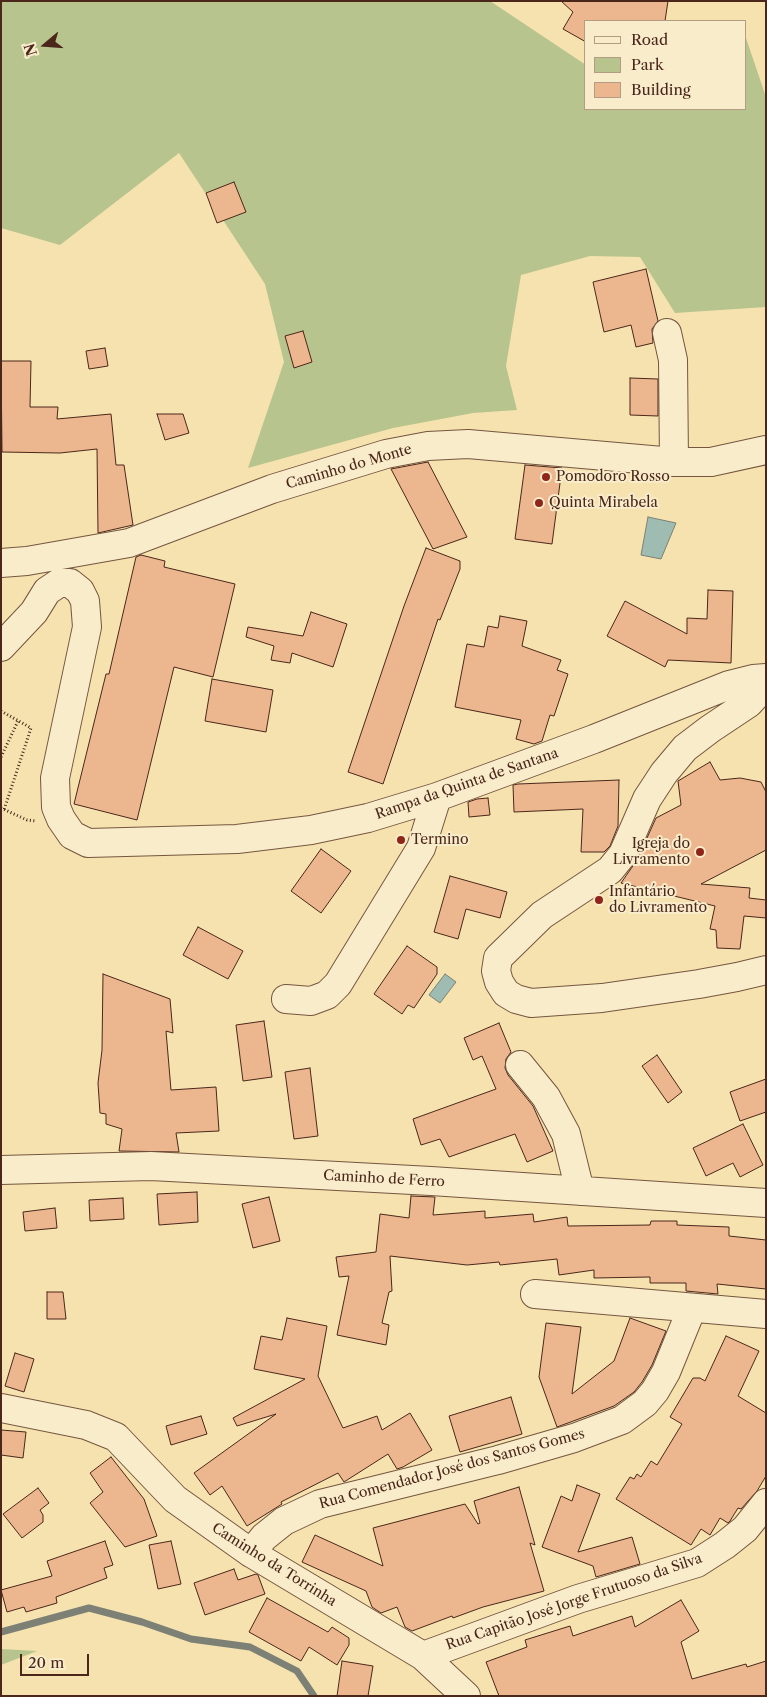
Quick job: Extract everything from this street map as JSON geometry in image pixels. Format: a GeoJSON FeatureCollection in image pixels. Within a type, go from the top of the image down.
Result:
{"type":"FeatureCollection","features":[{"type":"Feature","properties":{"kind":"street"},"geometry":{"type":"LineString","coordinates":[[667,333],[673,360],[674,462]]}},
{"type":"Feature","properties":{"kind":"street","name":"Caminho do Monte"},"geometry":{"type":"LineString","coordinates":[[1,563],[27,561],[129,543],[272,489],[386,454],[428,446],[468,444],[674,462],[712,462],[766,450]]}},
{"type":"Feature","properties":{"kind":"street","name":"Rampa da Quinta de Santana"},"geometry":{"type":"LineString","coordinates":[[1,647],[34,612],[47,591],[59,583],[70,583],[80,590],[85,601],[87,627],[55,778],[56,807],[61,819],[72,835],[88,843],[237,839],[311,830],[368,818],[436,796],[594,739],[729,685],[766,678]]}},
{"type":"Feature","properties":{"kind":"street"},"geometry":{"type":"LineString","coordinates":[[766,684],[749,703],[710,728],[685,748],[664,773],[647,798],[623,854],[610,870],[542,915],[498,958],[496,972],[499,982],[506,992],[516,999],[531,1003],[602,998],[699,984],[766,970]]}},
{"type":"Feature","properties":{"kind":"street"},"geometry":{"type":"LineString","coordinates":[[286,999],[311,1001],[327,995],[338,984],[421,848],[436,796]]}},
{"type":"Feature","properties":{"kind":"street"},"geometry":{"type":"LineString","coordinates":[[520,1065],[546,1097],[566,1134],[580,1191]]}},
{"type":"Feature","properties":{"kind":"street","name":"Caminho de Ferro"},"geometry":{"type":"LineString","coordinates":[[1,1170],[151,1166],[421,1180],[766,1204]]}},
{"type":"Feature","properties":{"kind":"street"},"geometry":{"type":"LineString","coordinates":[[535,1294],[766,1314]]}},
{"type":"Feature","properties":{"kind":"street","name":"Rua Comendador José dos Santos Gomes"},"geometry":{"type":"LineString","coordinates":[[251,1553],[264,1537],[284,1521],[320,1504],[498,1460],[574,1438],[622,1420],[645,1403],[656,1391],[666,1372],[692,1308]]}},
{"type":"Feature","properties":{"kind":"street","name":"Caminho da Torrinha"},"geometry":{"type":"LineString","coordinates":[[1,1408],[86,1426],[116,1437],[175,1499],[251,1553],[423,1656],[466,1696]]}},
{"type":"Feature","properties":{"kind":"street","name":"Rua Capitão José Jorge Frutuoso da Silva"},"geometry":{"type":"LineString","coordinates":[[423,1656],[578,1599],[697,1563],[745,1529],[766,1503]]}},
{"type":"Feature","properties":{"kind":"path"},"geometry":{"type":"LineString","coordinates":[[1,712],[31,728],[3,809],[27,820]]}},
{"type":"Feature","properties":{"kind":"path"},"geometry":{"type":"LineString","coordinates":[[1,757],[18,721]]}},
{"type":"Feature","properties":{"kind":"green space"},"geometry":{"type":"Polygon","coordinates":[[[1,1],[490,1],[584,64],[584,110],[747,110],[747,41],[766,97],[766,307],[675,313],[640,257],[590,256],[521,275],[506,366],[517,410],[473,413],[393,428],[248,468],[284,362],[265,284],[179,153],[60,245],[1,228],[1,1]]]}},
{"type":"Feature","properties":{"kind":"green space"},"geometry":{"type":"Polygon","coordinates":[[[1,1649],[37,1651],[1,1665],[1,1649]]]}},
{"type":"Feature","properties":{"kind":"water"},"geometry":{"type":"Polygon","coordinates":[[[648,517],[676,523],[661,559],[641,555],[648,517]]]}},
{"type":"Feature","properties":{"kind":"water"},"geometry":{"type":"Polygon","coordinates":[[[445,974],[456,982],[440,1003],[429,995],[445,974]]]}},
{"type":"Feature","properties":{"kind":"building"},"geometry":{"type":"Polygon","coordinates":[[[561,1],[668,1],[665,20],[584,20],[584,41],[563,29],[573,12],[561,1]]]}},
{"type":"Feature","properties":{"kind":"building"},"geometry":{"type":"Polygon","coordinates":[[[234,182],[246,212],[217,223],[206,193],[234,182]]]}},
{"type":"Feature","properties":{"kind":"building"},"geometry":{"type":"Polygon","coordinates":[[[646,269],[658,321],[652,329],[653,343],[636,347],[631,325],[604,332],[593,282],[646,269]]]}},
{"type":"Feature","properties":{"kind":"building"},"geometry":{"type":"Polygon","coordinates":[[[303,331],[312,362],[294,368],[285,336],[303,331]]]}},
{"type":"Feature","properties":{"kind":"building"},"geometry":{"type":"Polygon","coordinates":[[[105,348],[108,366],[89,369],[86,351],[105,348]]]}},
{"type":"Feature","properties":{"kind":"building"},"geometry":{"type":"Polygon","coordinates":[[[1,361],[31,361],[30,407],[58,407],[57,419],[111,414],[116,465],[124,465],[133,525],[98,533],[97,449],[60,453],[2,452],[1,361]]]}},
{"type":"Feature","properties":{"kind":"building"},"geometry":{"type":"Polygon","coordinates":[[[630,378],[658,379],[658,416],[630,415],[630,378]]]}},
{"type":"Feature","properties":{"kind":"building"},"geometry":{"type":"Polygon","coordinates":[[[157,414],[183,414],[189,433],[165,440],[157,414]]]}},
{"type":"Feature","properties":{"kind":"building"},"geometry":{"type":"Polygon","coordinates":[[[428,462],[467,537],[433,549],[391,469],[428,462]]]}},
{"type":"Feature","properties":{"kind":"building","name":"Quinta Mirabela"},"geometry":{"type":"Polygon","coordinates":[[[525,465],[562,468],[552,544],[515,539],[525,465]]]}},
{"type":"Feature","properties":{"kind":"building"},"geometry":{"type":"Polygon","coordinates":[[[426,548],[460,561],[460,569],[440,620],[438,619],[383,784],[348,772],[404,606],[426,548]]]}},
{"type":"Feature","properties":{"kind":"building"},"geometry":{"type":"Polygon","coordinates":[[[141,555],[165,561],[164,567],[235,584],[213,677],[174,667],[137,820],[74,804],[106,674],[109,674],[136,557],[141,555]]]}},
{"type":"Feature","properties":{"kind":"building"},"geometry":{"type":"Polygon","coordinates":[[[708,590],[733,591],[731,663],[668,660],[665,667],[607,636],[625,601],[687,634],[687,618],[707,619],[708,590]]]}},
{"type":"Feature","properties":{"kind":"building"},"geometry":{"type":"Polygon","coordinates":[[[311,612],[347,624],[333,667],[292,653],[290,663],[271,660],[274,646],[246,637],[248,627],[303,636],[311,612]]]}},
{"type":"Feature","properties":{"kind":"building"},"geometry":{"type":"Polygon","coordinates":[[[500,616],[527,621],[522,646],[561,660],[557,670],[568,674],[554,716],[550,715],[542,741],[534,744],[516,739],[521,720],[455,707],[467,644],[484,647],[488,626],[498,628],[500,616]]]}},
{"type":"Feature","properties":{"kind":"building"},"geometry":{"type":"Polygon","coordinates":[[[212,679],[273,690],[266,732],[205,721],[212,679]]]}},
{"type":"Feature","properties":{"kind":"building","name":"Igreja do Livramento"},"geometry":{"type":"Polygon","coordinates":[[[710,762],[720,780],[740,778],[761,782],[766,792],[766,850],[701,884],[750,888],[749,898],[766,900],[766,918],[744,916],[740,949],[717,948],[716,930],[710,929],[715,906],[621,883],[637,860],[656,818],[681,805],[678,781],[710,762]]]}},
{"type":"Feature","properties":{"kind":"building"},"geometry":{"type":"Polygon","coordinates":[[[619,780],[618,826],[610,846],[604,852],[581,852],[583,809],[514,812],[513,785],[619,780]]]}},
{"type":"Feature","properties":{"kind":"building"},"geometry":{"type":"Polygon","coordinates":[[[488,798],[490,815],[469,817],[468,802],[488,798]]]}},
{"type":"Feature","properties":{"kind":"building"},"geometry":{"type":"Polygon","coordinates":[[[321,849],[351,871],[321,913],[291,891],[321,849]]]}},
{"type":"Feature","properties":{"kind":"building"},"geometry":{"type":"Polygon","coordinates":[[[450,876],[507,892],[500,918],[466,909],[458,939],[434,932],[450,876]]]}},
{"type":"Feature","properties":{"kind":"building"},"geometry":{"type":"Polygon","coordinates":[[[198,927],[243,951],[228,979],[183,955],[198,927]]]}},
{"type":"Feature","properties":{"kind":"building"},"geometry":{"type":"Polygon","coordinates":[[[407,946],[437,967],[437,974],[414,1008],[408,1005],[402,1014],[374,994],[407,946]]]}},
{"type":"Feature","properties":{"kind":"building"},"geometry":{"type":"Polygon","coordinates":[[[103,974],[170,999],[173,1033],[166,1031],[171,1090],[216,1087],[219,1131],[176,1133],[179,1152],[119,1151],[122,1129],[106,1124],[106,1114],[100,1113],[98,1083],[102,1050],[103,974]]]}},
{"type":"Feature","properties":{"kind":"building"},"geometry":{"type":"Polygon","coordinates":[[[264,1021],[272,1077],[243,1081],[236,1025],[264,1021]]]}},
{"type":"Feature","properties":{"kind":"building"},"geometry":{"type":"Polygon","coordinates":[[[499,1023],[511,1052],[506,1059],[505,1068],[508,1075],[533,1106],[553,1151],[527,1162],[515,1134],[449,1157],[440,1139],[421,1145],[413,1119],[496,1089],[482,1056],[473,1060],[464,1038],[499,1023]]]}},
{"type":"Feature","properties":{"kind":"building"},"geometry":{"type":"Polygon","coordinates":[[[657,1055],[682,1092],[668,1103],[642,1066],[657,1055]]]}},
{"type":"Feature","properties":{"kind":"building"},"geometry":{"type":"Polygon","coordinates":[[[310,1068],[318,1136],[294,1139],[285,1072],[310,1068]]]}},
{"type":"Feature","properties":{"kind":"building"},"geometry":{"type":"Polygon","coordinates":[[[766,1079],[766,1112],[740,1121],[730,1092],[766,1079]]]}},
{"type":"Feature","properties":{"kind":"building"},"geometry":{"type":"Polygon","coordinates":[[[743,1124],[763,1165],[740,1177],[733,1163],[706,1176],[693,1148],[743,1124]]]}},
{"type":"Feature","properties":{"kind":"building"},"geometry":{"type":"Polygon","coordinates":[[[197,1192],[198,1222],[159,1225],[157,1194],[197,1192]]]}},
{"type":"Feature","properties":{"kind":"building"},"geometry":{"type":"Polygon","coordinates":[[[411,1196],[435,1197],[433,1215],[485,1211],[485,1218],[533,1214],[534,1222],[567,1217],[568,1226],[650,1225],[651,1221],[677,1221],[677,1225],[729,1227],[729,1236],[766,1240],[766,1289],[717,1284],[718,1294],[686,1291],[686,1283],[650,1283],[650,1277],[594,1278],[594,1270],[559,1275],[557,1259],[500,1265],[499,1262],[467,1265],[390,1256],[392,1291],[389,1292],[382,1323],[389,1325],[386,1345],[337,1335],[349,1276],[339,1277],[336,1257],[376,1252],[380,1214],[409,1218],[411,1196]]]}},
{"type":"Feature","properties":{"kind":"building"},"geometry":{"type":"Polygon","coordinates":[[[269,1197],[280,1241],[253,1248],[242,1204],[269,1197]]]}},
{"type":"Feature","properties":{"kind":"building"},"geometry":{"type":"Polygon","coordinates":[[[123,1198],[124,1219],[90,1221],[89,1200],[123,1198]]]}},
{"type":"Feature","properties":{"kind":"building"},"geometry":{"type":"Polygon","coordinates":[[[55,1208],[57,1228],[25,1231],[23,1212],[55,1208]]]}},
{"type":"Feature","properties":{"kind":"building"},"geometry":{"type":"Polygon","coordinates":[[[47,1292],[63,1292],[66,1319],[47,1319],[47,1292]]]}},
{"type":"Feature","properties":{"kind":"building"},"geometry":{"type":"Polygon","coordinates":[[[287,1318],[327,1326],[318,1376],[343,1428],[377,1416],[382,1430],[410,1413],[432,1450],[397,1469],[388,1454],[344,1482],[338,1473],[281,1502],[282,1504],[247,1526],[222,1486],[210,1495],[194,1473],[276,1414],[237,1426],[233,1418],[305,1379],[254,1369],[261,1336],[282,1340],[287,1318]]]}},
{"type":"Feature","properties":{"kind":"building"},"geometry":{"type":"Polygon","coordinates":[[[630,1318],[666,1331],[652,1365],[642,1382],[634,1392],[614,1406],[557,1427],[539,1377],[546,1323],[581,1327],[572,1394],[614,1361],[630,1318]]]}},
{"type":"Feature","properties":{"kind":"building"},"geometry":{"type":"Polygon","coordinates":[[[726,1336],[759,1351],[738,1396],[766,1413],[766,1476],[757,1491],[741,1509],[738,1508],[728,1523],[720,1518],[710,1535],[701,1529],[691,1545],[616,1499],[630,1477],[634,1479],[637,1474],[641,1477],[651,1461],[657,1465],[682,1424],[670,1417],[693,1378],[700,1378],[705,1381],[726,1336]]]}},
{"type":"Feature","properties":{"kind":"building"},"geometry":{"type":"Polygon","coordinates":[[[15,1353],[34,1359],[24,1392],[5,1386],[15,1353]]]}},
{"type":"Feature","properties":{"kind":"building"},"geometry":{"type":"Polygon","coordinates":[[[511,1397],[522,1434],[460,1452],[449,1416],[511,1397]]]}},
{"type":"Feature","properties":{"kind":"building"},"geometry":{"type":"Polygon","coordinates":[[[201,1416],[207,1434],[171,1445],[166,1426],[201,1416]]]}},
{"type":"Feature","properties":{"kind":"building"},"geometry":{"type":"Polygon","coordinates":[[[1,1430],[26,1432],[23,1458],[1,1455],[1,1430]]]}},
{"type":"Feature","properties":{"kind":"building"},"geometry":{"type":"Polygon","coordinates":[[[111,1457],[144,1499],[157,1536],[125,1547],[90,1503],[103,1492],[90,1473],[111,1457]]]}},
{"type":"Feature","properties":{"kind":"building"},"geometry":{"type":"Polygon","coordinates":[[[577,1485],[600,1494],[578,1552],[632,1537],[640,1564],[596,1577],[593,1566],[542,1547],[561,1496],[572,1501],[577,1485]]]}},
{"type":"Feature","properties":{"kind":"building"},"geometry":{"type":"Polygon","coordinates":[[[519,1487],[535,1545],[530,1543],[544,1591],[483,1607],[453,1618],[452,1616],[412,1631],[405,1627],[397,1607],[381,1613],[372,1607],[366,1591],[302,1562],[315,1535],[383,1566],[373,1528],[465,1504],[478,1524],[480,1523],[474,1501],[519,1487]]]}},
{"type":"Feature","properties":{"kind":"building"},"geometry":{"type":"Polygon","coordinates":[[[38,1488],[49,1503],[40,1510],[43,1515],[43,1522],[22,1538],[3,1514],[38,1488]]]}},
{"type":"Feature","properties":{"kind":"building"},"geometry":{"type":"Polygon","coordinates":[[[105,1541],[113,1565],[104,1568],[107,1578],[56,1597],[57,1603],[26,1612],[24,1607],[7,1612],[1,1590],[52,1576],[47,1561],[105,1541]]]}},
{"type":"Feature","properties":{"kind":"building"},"geometry":{"type":"Polygon","coordinates":[[[171,1541],[181,1584],[158,1589],[149,1545],[171,1541]]]}},
{"type":"Feature","properties":{"kind":"building"},"geometry":{"type":"Polygon","coordinates":[[[234,1569],[238,1580],[258,1575],[265,1594],[205,1615],[194,1583],[234,1569]]]}},
{"type":"Feature","properties":{"kind":"building"},"geometry":{"type":"Polygon","coordinates":[[[267,1598],[328,1632],[332,1627],[349,1638],[349,1645],[337,1665],[309,1647],[301,1661],[249,1632],[267,1598]]]}},
{"type":"Feature","properties":{"kind":"building"},"geometry":{"type":"Polygon","coordinates":[[[681,1600],[699,1631],[681,1642],[692,1679],[746,1664],[747,1667],[766,1661],[766,1696],[499,1696],[486,1662],[527,1647],[525,1640],[570,1626],[573,1636],[632,1616],[635,1627],[681,1600]]]}},
{"type":"Feature","properties":{"kind":"building"},"geometry":{"type":"Polygon","coordinates":[[[342,1661],[373,1666],[368,1696],[337,1696],[342,1661]]]}},
{"type":"Feature","properties":{"kind":"waterway"},"geometry":{"type":"LineString","coordinates":[[1,1632],[89,1608],[142,1622],[191,1639],[250,1647],[297,1671],[314,1696]]}},
{"type":"Feature","properties":{"kind":"place","name":"Pomodoro Rosso"},"geometry":{"type":"Point","coordinates":[546,477]}},
{"type":"Feature","properties":{"kind":"place","name":"Quinta Mirabela"},"geometry":{"type":"Point","coordinates":[539,503]}},
{"type":"Feature","properties":{"kind":"place","name":"Termino"},"geometry":{"type":"Point","coordinates":[401,840]}},
{"type":"Feature","properties":{"kind":"place","name":"Igreja do Livramento"},"geometry":{"type":"Point","coordinates":[700,852]}},
{"type":"Feature","properties":{"kind":"place","name":"Infantário do Livramento"},"geometry":{"type":"Point","coordinates":[599,900]}}]}
